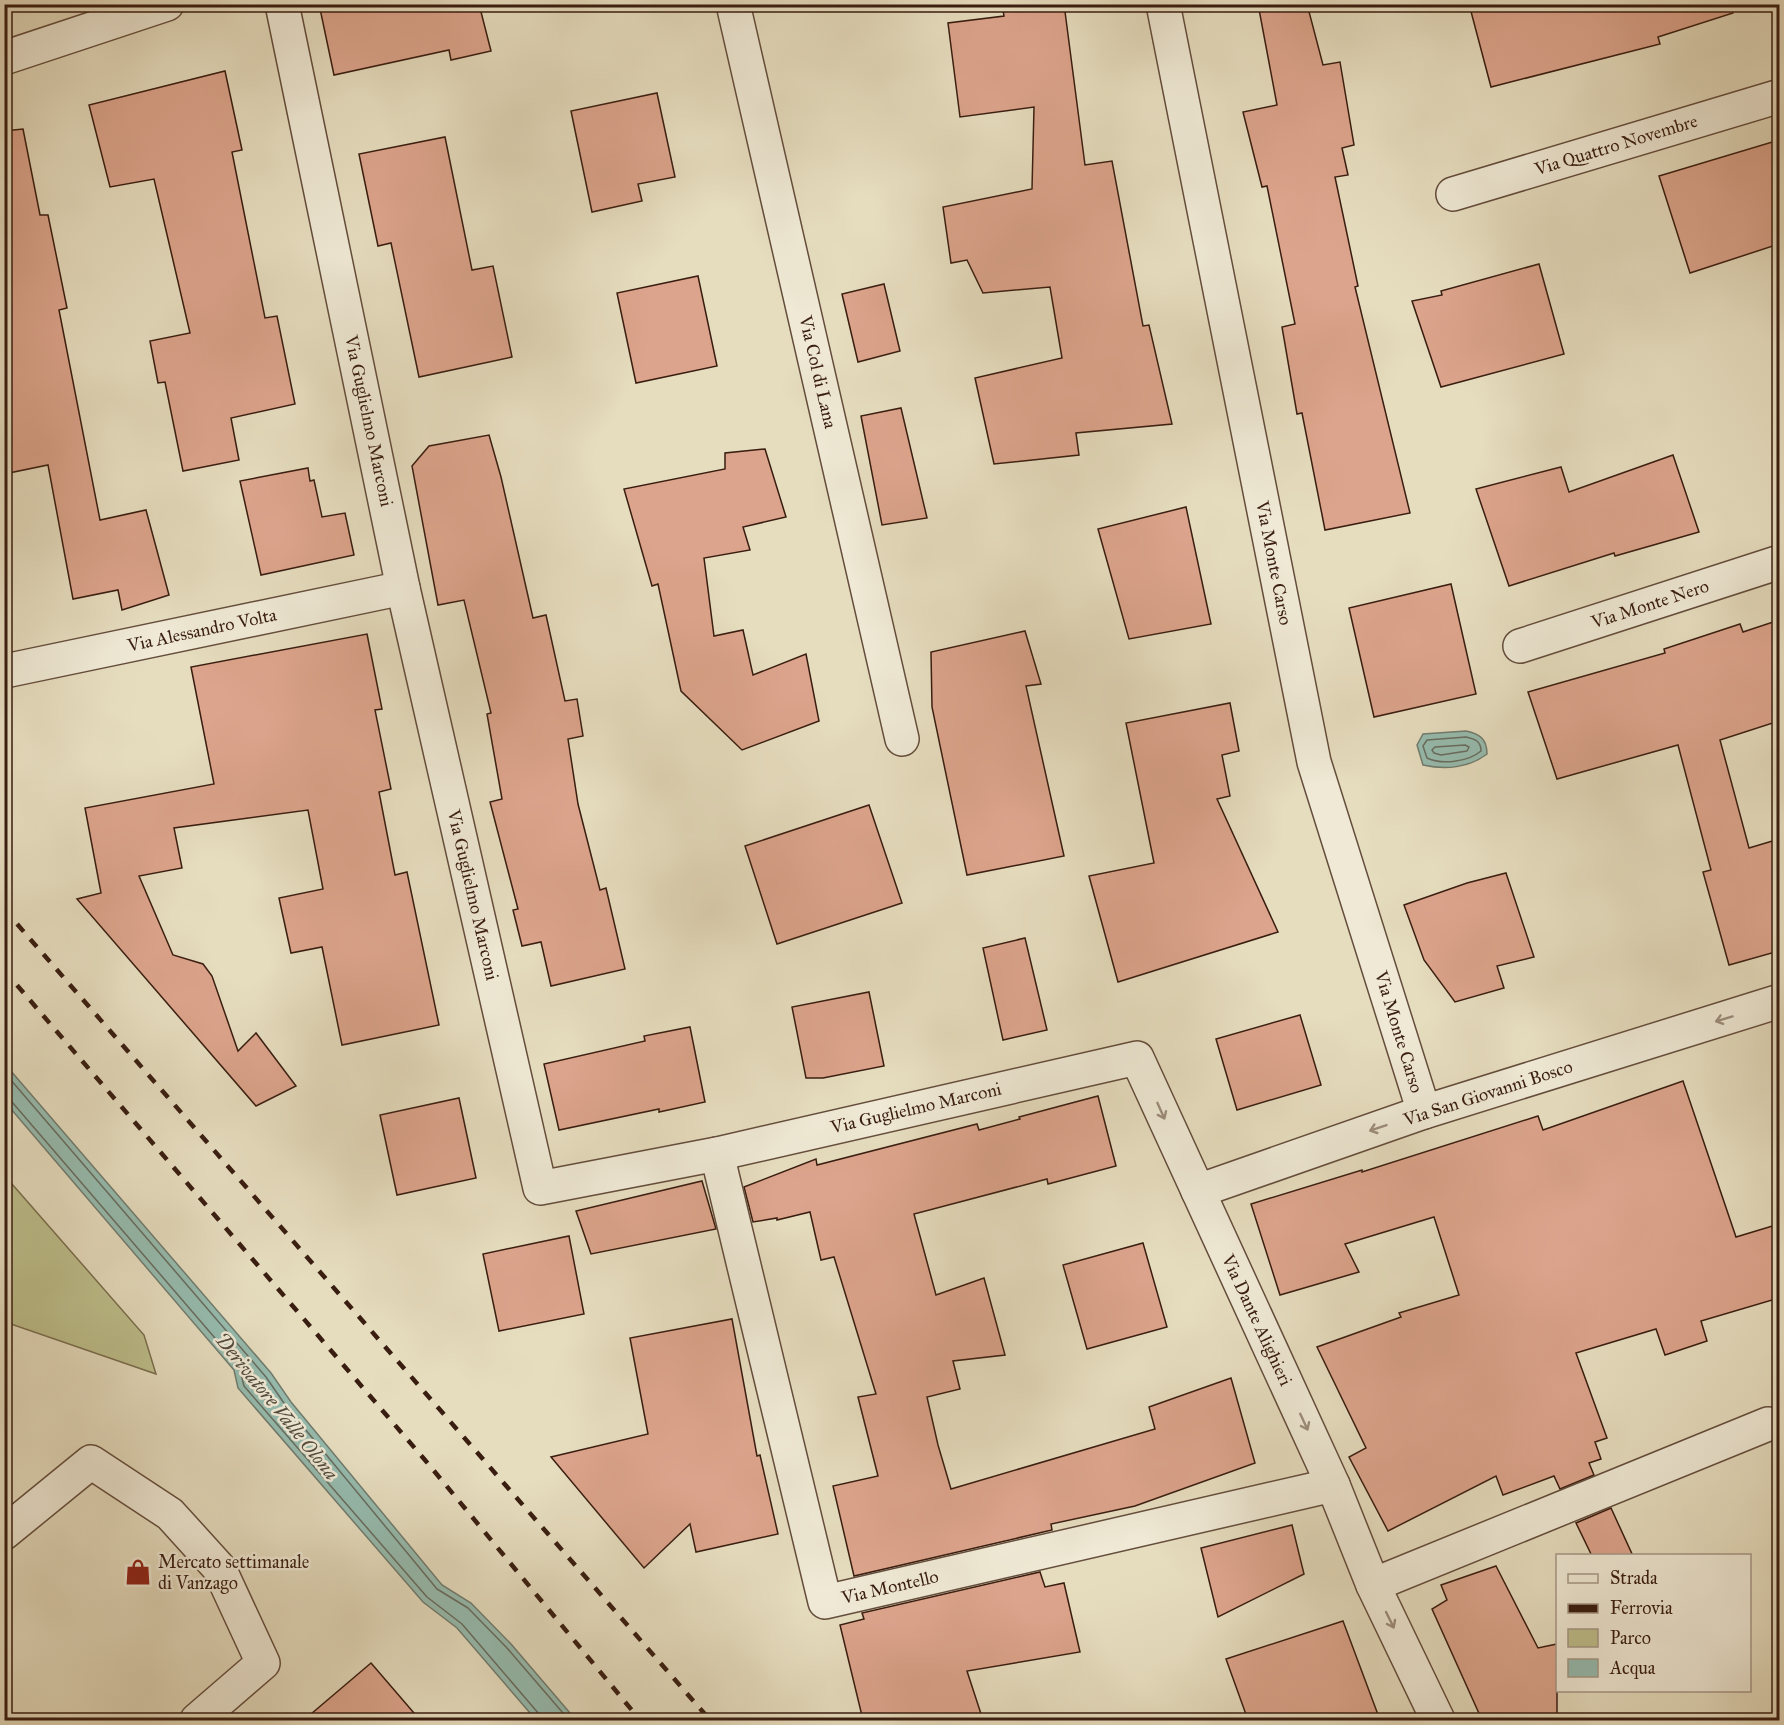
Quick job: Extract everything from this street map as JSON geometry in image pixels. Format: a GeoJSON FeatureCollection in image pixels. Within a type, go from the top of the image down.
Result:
{"type":"FeatureCollection","features":[{"type":"Feature","properties":{"kind":"street"},"geometry":{"type":"LineString","coordinates":[[4,58],[167,4]]}},
{"type":"Feature","properties":{"kind":"street","name":"Via Guglielmo Marconi"},"geometry":{"type":"LineString","coordinates":[[282,4],[404,588],[540,1188],[717,1154],[1137,1058]]}},
{"type":"Feature","properties":{"kind":"street","name":"Via Col di Lana"},"geometry":{"type":"LineString","coordinates":[[733,4],[902,739]]}},
{"type":"Feature","properties":{"kind":"street","name":"Via Monte Carso"},"geometry":{"type":"LineString","coordinates":[[1163,4],[1314,762],[1424,1112]]}},
{"type":"Feature","properties":{"kind":"street","name":"Via Quattro Novembre"},"geometry":{"type":"LineString","coordinates":[[1453,194],[1779,96]]}},
{"type":"Feature","properties":{"kind":"street","name":"Via Monte Nero"},"geometry":{"type":"LineString","coordinates":[[1520,646],[1779,562]]}},
{"type":"Feature","properties":{"kind":"street","name":"Via Alessandro Volta"},"geometry":{"type":"LineString","coordinates":[[4,668],[5,671],[404,588]]}},
{"type":"Feature","properties":{"kind":"street","name":"Via San Giovanni Bosco"},"geometry":{"type":"LineString","coordinates":[[1198,1191],[1424,1112],[1779,1001]]}},
{"type":"Feature","properties":{"kind":"street","name":"Via Dante Alighieri"},"geometry":{"type":"LineString","coordinates":[[1137,1058],[1333,1485],[1373,1585],[1438,1720]]}},
{"type":"Feature","properties":{"kind":"street","name":"Via Montello"},"geometry":{"type":"LineString","coordinates":[[717,1154],[825,1602],[1333,1485]]}},
{"type":"Feature","properties":{"kind":"street"},"geometry":{"type":"LineString","coordinates":[[1373,1585],[1768,1424]]}},
{"type":"Feature","properties":{"kind":"street"},"geometry":{"type":"LineString","coordinates":[[4,1533],[90,1462],[170,1514],[219,1568],[263,1663],[197,1720]]}},
{"type":"Feature","properties":{"kind":"green space"},"geometry":{"type":"Polygon","coordinates":[[[5,1176],[144,1335],[156,1374],[5,1322],[5,1176]]]}},
{"type":"Feature","properties":{"kind":"water"},"geometry":{"type":"Polygon","coordinates":[[[1466,731],[1482,738],[1486,744],[1487,754],[1480,759],[1457,767],[1423,765],[1417,745],[1423,734],[1466,731]]]}},
{"type":"Feature","properties":{"kind":"water","name":"Derivatore Valle Olona"},"geometry":{"type":"Polygon","coordinates":[[[4,1063],[271,1373],[291,1402],[442,1585],[471,1603],[511,1644],[576,1720],[536,1720],[457,1628],[423,1602],[238,1388],[234,1370],[5,1102],[4,1063]]]}},
{"type":"Feature","properties":{"kind":"building"},"geometry":{"type":"Polygon","coordinates":[[[319,4],[479,4],[491,51],[451,60],[449,50],[334,75],[319,4]]]}},
{"type":"Feature","properties":{"kind":"building"},"geometry":{"type":"Polygon","coordinates":[[[1002,4],[1064,4],[1085,165],[1112,161],[1143,326],[1149,325],[1172,424],[1076,433],[1079,455],[994,464],[975,378],[1062,358],[1050,287],[983,293],[967,260],[951,263],[943,207],[1032,189],[1034,107],[960,117],[948,23],[1004,16],[1002,4]]]}},
{"type":"Feature","properties":{"kind":"building"},"geometry":{"type":"Polygon","coordinates":[[[1258,4],[1307,4],[1323,65],[1340,62],[1354,145],[1342,148],[1348,175],[1335,177],[1358,286],[1355,287],[1410,513],[1325,530],[1302,413],[1297,414],[1282,327],[1295,324],[1267,186],[1262,187],[1243,112],[1277,105],[1258,4]]]}},
{"type":"Feature","properties":{"kind":"building"},"geometry":{"type":"Polygon","coordinates":[[[1469,4],[1732,4],[1733,13],[1658,37],[1660,44],[1491,87],[1469,4]]]}},
{"type":"Feature","properties":{"kind":"building"},"geometry":{"type":"Polygon","coordinates":[[[225,71],[242,150],[232,152],[265,318],[277,316],[295,404],[231,418],[239,460],[183,471],[165,382],[158,383],[150,341],[190,333],[154,179],[110,187],[89,105],[225,71]]]}},
{"type":"Feature","properties":{"kind":"building"},"geometry":{"type":"Polygon","coordinates":[[[657,93],[675,177],[638,184],[642,201],[592,212],[571,111],[657,93]]]}},
{"type":"Feature","properties":{"kind":"building"},"geometry":{"type":"Polygon","coordinates":[[[23,129],[40,215],[48,215],[67,308],[59,310],[100,520],[146,510],[169,595],[122,610],[118,590],[73,599],[48,465],[4,474],[4,131],[23,129]]]}},
{"type":"Feature","properties":{"kind":"building"},"geometry":{"type":"Polygon","coordinates":[[[445,137],[472,270],[493,266],[512,357],[419,377],[391,243],[378,246],[359,154],[445,137]]]}},
{"type":"Feature","properties":{"kind":"building"},"geometry":{"type":"Polygon","coordinates":[[[1779,140],[1779,244],[1690,273],[1659,176],[1779,140]]]}},
{"type":"Feature","properties":{"kind":"building"},"geometry":{"type":"Polygon","coordinates":[[[1539,264],[1564,354],[1441,387],[1412,301],[1442,295],[1441,291],[1539,264]]]}},
{"type":"Feature","properties":{"kind":"building"},"geometry":{"type":"Polygon","coordinates":[[[698,276],[717,366],[636,383],[617,293],[698,276]]]}},
{"type":"Feature","properties":{"kind":"building"},"geometry":{"type":"Polygon","coordinates":[[[884,284],[900,351],[858,362],[842,294],[884,284]]]}},
{"type":"Feature","properties":{"kind":"building"},"geometry":{"type":"Polygon","coordinates":[[[901,408],[927,518],[882,525],[861,416],[901,408]]]}},
{"type":"Feature","properties":{"kind":"building"},"geometry":{"type":"Polygon","coordinates":[[[489,435],[501,477],[533,618],[546,615],[565,701],[577,699],[583,736],[568,739],[578,804],[600,890],[606,888],[625,969],[551,986],[541,942],[522,946],[513,910],[518,909],[490,802],[502,799],[487,714],[491,713],[464,600],[438,605],[412,466],[429,446],[489,435]]]}},
{"type":"Feature","properties":{"kind":"building"},"geometry":{"type":"Polygon","coordinates":[[[765,449],[786,517],[743,527],[750,550],[704,558],[714,636],[743,630],[753,675],[806,654],[819,721],[742,750],[681,691],[658,584],[652,586],[624,489],[725,469],[725,453],[765,449]]]}},
{"type":"Feature","properties":{"kind":"building"},"geometry":{"type":"Polygon","coordinates":[[[1673,455],[1699,532],[1615,556],[1614,553],[1509,586],[1476,489],[1561,467],[1569,492],[1673,455]]]}},
{"type":"Feature","properties":{"kind":"building"},"geometry":{"type":"Polygon","coordinates":[[[308,468],[310,481],[314,480],[322,517],[345,513],[354,555],[261,575],[240,481],[308,468]]]}},
{"type":"Feature","properties":{"kind":"building"},"geometry":{"type":"Polygon","coordinates":[[[1186,507],[1211,624],[1129,639],[1098,529],[1186,507]]]}},
{"type":"Feature","properties":{"kind":"building"},"geometry":{"type":"Polygon","coordinates":[[[1451,584],[1476,694],[1374,717],[1349,608],[1451,584]]]}},
{"type":"Feature","properties":{"kind":"building"},"geometry":{"type":"Polygon","coordinates":[[[1779,620],[1779,721],[1720,740],[1749,848],[1779,839],[1779,951],[1729,965],[1703,872],[1711,870],[1678,745],[1557,779],[1528,692],[1665,653],[1664,649],[1740,624],[1743,632],[1779,620]]]}},
{"type":"Feature","properties":{"kind":"building"},"geometry":{"type":"Polygon","coordinates":[[[1025,631],[1041,684],[1026,686],[1064,856],[967,875],[932,707],[931,652],[1025,631]]]}},
{"type":"Feature","properties":{"kind":"building"},"geometry":{"type":"Polygon","coordinates":[[[367,634],[382,709],[375,710],[391,789],[379,792],[395,875],[407,872],[439,1025],[342,1045],[322,947],[291,953],[279,898],[323,889],[308,810],[174,828],[182,868],[139,876],[173,955],[203,964],[212,976],[238,1051],[256,1033],[296,1086],[256,1106],[77,899],[101,893],[85,808],[214,784],[191,667],[367,634]]]}},
{"type":"Feature","properties":{"kind":"building"},"geometry":{"type":"Polygon","coordinates":[[[1230,703],[1239,751],[1222,755],[1230,796],[1217,799],[1278,932],[1118,982],[1089,876],[1154,863],[1126,723],[1230,703]]]}},
{"type":"Feature","properties":{"kind":"building"},"geometry":{"type":"Polygon","coordinates":[[[869,805],[902,903],[777,944],[745,846],[869,805]]]}},
{"type":"Feature","properties":{"kind":"building"},"geometry":{"type":"Polygon","coordinates":[[[1506,873],[1534,957],[1497,966],[1504,988],[1455,1002],[1424,960],[1404,905],[1467,883],[1506,873]]]}},
{"type":"Feature","properties":{"kind":"building"},"geometry":{"type":"Polygon","coordinates":[[[1025,938],[1047,1030],[1003,1040],[983,948],[1025,938]]]}},
{"type":"Feature","properties":{"kind":"building"},"geometry":{"type":"Polygon","coordinates":[[[869,992],[884,1066],[823,1078],[806,1078],[792,1007],[869,992]]]}},
{"type":"Feature","properties":{"kind":"building"},"geometry":{"type":"Polygon","coordinates":[[[1300,1015],[1321,1085],[1237,1110],[1216,1039],[1300,1015]]]}},
{"type":"Feature","properties":{"kind":"building"},"geometry":{"type":"Polygon","coordinates":[[[690,1027],[705,1102],[559,1130],[544,1064],[645,1041],[644,1036],[690,1027]]]}},
{"type":"Feature","properties":{"kind":"building"},"geometry":{"type":"Polygon","coordinates":[[[1683,1081],[1736,1237],[1779,1224],[1779,1298],[1701,1321],[1707,1341],[1665,1355],[1656,1329],[1576,1353],[1607,1438],[1595,1442],[1601,1459],[1589,1463],[1594,1475],[1560,1489],[1554,1476],[1503,1495],[1496,1476],[1388,1531],[1349,1457],[1366,1448],[1317,1347],[1401,1317],[1399,1313],[1459,1295],[1434,1217],[1345,1244],[1359,1272],[1280,1295],[1251,1204],[1362,1170],[1362,1172],[1538,1116],[1543,1130],[1683,1081]]]}},
{"type":"Feature","properties":{"kind":"building"},"geometry":{"type":"Polygon","coordinates":[[[1098,1096],[1116,1166],[1048,1184],[1047,1179],[914,1214],[936,1295],[984,1278],[1005,1355],[953,1361],[960,1389],[927,1397],[951,1489],[1155,1429],[1149,1407],[1231,1378],[1255,1463],[1135,1506],[1051,1524],[1052,1530],[854,1576],[833,1486],[878,1476],[858,1397],[876,1394],[834,1257],[821,1260],[810,1212],[777,1220],[777,1218],[753,1222],[744,1187],[816,1159],[817,1165],[977,1124],[979,1130],[1098,1096]]]}},
{"type":"Feature","properties":{"kind":"building"},"geometry":{"type":"Polygon","coordinates":[[[459,1098],[476,1178],[397,1195],[380,1115],[459,1098]]]}},
{"type":"Feature","properties":{"kind":"building"},"geometry":{"type":"Polygon","coordinates":[[[702,1181],[716,1229],[591,1254],[576,1211],[702,1181]]]}},
{"type":"Feature","properties":{"kind":"building"},"geometry":{"type":"Polygon","coordinates":[[[569,1236],[584,1314],[499,1331],[483,1254],[569,1236]]]}},
{"type":"Feature","properties":{"kind":"building"},"geometry":{"type":"Polygon","coordinates":[[[1143,1243],[1167,1327],[1087,1349],[1063,1265],[1143,1243]]]}},
{"type":"Feature","properties":{"kind":"building"},"geometry":{"type":"Polygon","coordinates":[[[732,1319],[757,1456],[760,1455],[778,1534],[696,1552],[690,1524],[644,1568],[551,1457],[648,1434],[630,1338],[732,1319]]]}},
{"type":"Feature","properties":{"kind":"building"},"geometry":{"type":"Polygon","coordinates":[[[1611,1508],[1632,1554],[1591,1554],[1576,1523],[1611,1508]]]}},
{"type":"Feature","properties":{"kind":"building"},"geometry":{"type":"Polygon","coordinates":[[[1292,1525],[1304,1574],[1218,1617],[1201,1548],[1292,1525]]]}},
{"type":"Feature","properties":{"kind":"building"},"geometry":{"type":"Polygon","coordinates":[[[1496,1566],[1538,1648],[1556,1644],[1557,1720],[1482,1720],[1432,1609],[1447,1600],[1441,1585],[1496,1566]]]}},
{"type":"Feature","properties":{"kind":"building"},"geometry":{"type":"Polygon","coordinates":[[[1040,1572],[1045,1587],[1064,1583],[1080,1652],[967,1671],[983,1720],[863,1720],[840,1625],[864,1619],[862,1613],[1040,1572]]]}},
{"type":"Feature","properties":{"kind":"building"},"geometry":{"type":"Polygon","coordinates":[[[1343,1621],[1380,1720],[1248,1720],[1226,1659],[1343,1621]]]}},
{"type":"Feature","properties":{"kind":"building"},"geometry":{"type":"Polygon","coordinates":[[[371,1663],[420,1720],[304,1720],[371,1663]]]}},
{"type":"Feature","properties":{"kind":"railway"},"geometry":{"type":"LineString","coordinates":[[4,909],[710,1720]]}},
{"type":"Feature","properties":{"kind":"railway"},"geometry":{"type":"LineString","coordinates":[[4,970],[425,1460],[640,1720]]}},
{"type":"Feature","properties":{"kind":"place","name":"Mercato settimanale di Vanzago"},"geometry":{"type":"Point","coordinates":[138,1572]}}]}
